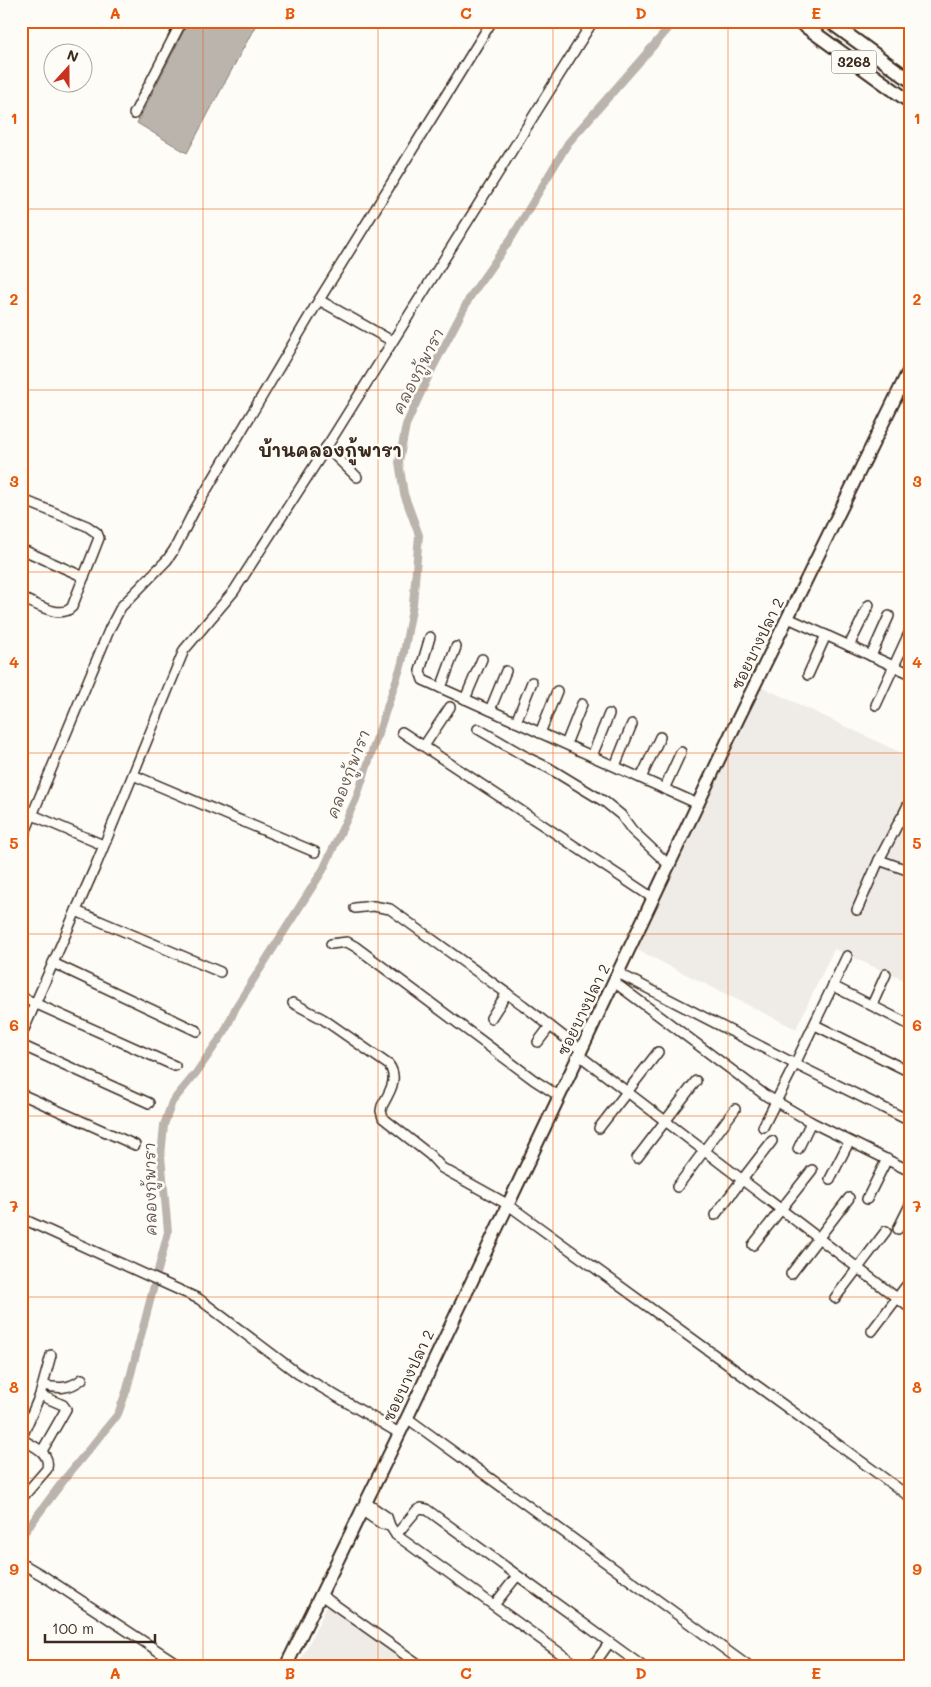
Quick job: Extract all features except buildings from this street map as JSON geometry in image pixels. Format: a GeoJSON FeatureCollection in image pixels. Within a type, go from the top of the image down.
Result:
{"type":"FeatureCollection","features":[{"type":"Feature","properties":{"kind":"main road","name":"3268"},"geometry":{"type":"LineString","coordinates":[[798,21],[910,102]]}},
{"type":"Feature","properties":{"kind":"main road","name":"3268"},"geometry":{"type":"LineString","coordinates":[[829,21],[910,80]]}},
{"type":"Feature","properties":{"kind":"street"},"geometry":{"type":"LineString","coordinates":[[134,114],[182,21]]}},
{"type":"Feature","properties":{"kind":"street"},"geometry":{"type":"LineString","coordinates":[[21,842],[110,628],[121,607],[167,560],[174,550],[194,511],[320,300],[492,21]]}},
{"type":"Feature","properties":{"kind":"street"},"geometry":{"type":"LineString","coordinates":[[21,1036],[76,911],[184,650],[234,591],[593,21]]}},
{"type":"Feature","properties":{"kind":"street"},"geometry":{"type":"LineString","coordinates":[[320,300],[392,341]]}},
{"type":"Feature","properties":{"kind":"street","name":"ซอยบางปลา 2"},"geometry":{"type":"LineString","coordinates":[[286,1666],[407,1418],[698,804],[910,368]]}},
{"type":"Feature","properties":{"kind":"street"},"geometry":{"type":"LineString","coordinates":[[326,447],[357,477]]}},
{"type":"Feature","properties":{"kind":"street"},"geometry":{"type":"LineString","coordinates":[[21,499],[87,526],[98,533],[96,547],[72,607],[65,613],[48,609],[21,598]]}},
{"type":"Feature","properties":{"kind":"street"},"geometry":{"type":"LineString","coordinates":[[21,550],[84,577]]}},
{"type":"Feature","properties":{"kind":"street"},"geometry":{"type":"LineString","coordinates":[[850,646],[868,605]]}},
{"type":"Feature","properties":{"kind":"street"},"geometry":{"type":"LineString","coordinates":[[871,656],[889,616]]}},
{"type":"Feature","properties":{"kind":"street"},"geometry":{"type":"LineString","coordinates":[[788,618],[909,673]]}},
{"type":"Feature","properties":{"kind":"street"},"geometry":{"type":"LineString","coordinates":[[876,704],[892,666],[910,631]]}},
{"type":"Feature","properties":{"kind":"street"},"geometry":{"type":"LineString","coordinates":[[808,675],[826,635]]}},
{"type":"Feature","properties":{"kind":"street"},"geometry":{"type":"LineString","coordinates":[[430,637],[421,666],[420,676],[423,680],[698,804]]}},
{"type":"Feature","properties":{"kind":"street"},"geometry":{"type":"LineString","coordinates":[[441,688],[456,647]]}},
{"type":"Feature","properties":{"kind":"street"},"geometry":{"type":"LineString","coordinates":[[465,699],[482,659]]}},
{"type":"Feature","properties":{"kind":"street"},"geometry":{"type":"LineString","coordinates":[[490,710],[506,671]]}},
{"type":"Feature","properties":{"kind":"street"},"geometry":{"type":"LineString","coordinates":[[516,722],[532,682]]}},
{"type":"Feature","properties":{"kind":"street"},"geometry":{"type":"LineString","coordinates":[[540,732],[557,691]]}},
{"type":"Feature","properties":{"kind":"street"},"geometry":{"type":"LineString","coordinates":[[566,744],[582,704]]}},
{"type":"Feature","properties":{"kind":"street"},"geometry":{"type":"LineString","coordinates":[[424,746],[450,707]]}},
{"type":"Feature","properties":{"kind":"street"},"geometry":{"type":"LineString","coordinates":[[592,756],[609,714]]}},
{"type":"Feature","properties":{"kind":"street"},"geometry":{"type":"LineString","coordinates":[[615,766],[632,724]]}},
{"type":"Feature","properties":{"kind":"street"},"geometry":{"type":"LineString","coordinates":[[478,729],[549,768],[605,802],[621,815],[632,830],[670,866]]}},
{"type":"Feature","properties":{"kind":"street"},"geometry":{"type":"LineString","coordinates":[[402,732],[653,898]]}},
{"type":"Feature","properties":{"kind":"street"},"geometry":{"type":"LineString","coordinates":[[641,778],[660,737]]}},
{"type":"Feature","properties":{"kind":"street"},"geometry":{"type":"LineString","coordinates":[[664,789],[681,752]]}},
{"type":"Feature","properties":{"kind":"street"},"geometry":{"type":"LineString","coordinates":[[133,775],[315,852]]}},
{"type":"Feature","properties":{"kind":"street"},"geometry":{"type":"LineString","coordinates":[[857,910],[879,860],[910,801]]}},
{"type":"Feature","properties":{"kind":"street"},"geometry":{"type":"LineString","coordinates":[[21,810],[103,845]]}},
{"type":"Feature","properties":{"kind":"street"},"geometry":{"type":"LineString","coordinates":[[879,860],[910,871]]}},
{"type":"Feature","properties":{"kind":"street"},"geometry":{"type":"LineString","coordinates":[[355,908],[373,906],[390,909],[550,1026],[628,1092],[910,1308]]}},
{"type":"Feature","properties":{"kind":"street"},"geometry":{"type":"LineString","coordinates":[[76,911],[220,972]]}},
{"type":"Feature","properties":{"kind":"street"},"geometry":{"type":"LineString","coordinates":[[331,944],[347,942],[356,946],[532,1078],[559,1096]]}},
{"type":"Feature","properties":{"kind":"street"},"geometry":{"type":"LineString","coordinates":[[763,1126],[815,1025],[847,956]]}},
{"type":"Feature","properties":{"kind":"street"},"geometry":{"type":"LineString","coordinates":[[53,963],[197,1031]]}},
{"type":"Feature","properties":{"kind":"street"},"geometry":{"type":"LineString","coordinates":[[872,1006],[886,974]]}},
{"type":"Feature","properties":{"kind":"street"},"geometry":{"type":"LineString","coordinates":[[616,978],[641,985],[910,1121]]}},
{"type":"Feature","properties":{"kind":"street"},"geometry":{"type":"LineString","coordinates":[[616,978],[635,997],[775,1101],[811,1122],[910,1171]]}},
{"type":"Feature","properties":{"kind":"street"},"geometry":{"type":"LineString","coordinates":[[635,997],[641,985]]}},
{"type":"Feature","properties":{"kind":"street"},"geometry":{"type":"LineString","coordinates":[[833,986],[910,1024]]}},
{"type":"Feature","properties":{"kind":"street"},"geometry":{"type":"LineString","coordinates":[[491,1018],[506,993]]}},
{"type":"Feature","properties":{"kind":"street"},"geometry":{"type":"LineString","coordinates":[[21,998],[175,1066]]}},
{"type":"Feature","properties":{"kind":"street"},"geometry":{"type":"LineString","coordinates":[[293,1003],[323,1019],[392,1068],[394,1078],[381,1111],[383,1118],[430,1155],[442,1168],[507,1204],[910,1497]]}},
{"type":"Feature","properties":{"kind":"street"},"geometry":{"type":"LineString","coordinates":[[815,1025],[910,1072]]}},
{"type":"Feature","properties":{"kind":"street"},"geometry":{"type":"LineString","coordinates":[[538,1042],[550,1026]]}},
{"type":"Feature","properties":{"kind":"street"},"geometry":{"type":"LineString","coordinates":[[21,1045],[149,1103]]}},
{"type":"Feature","properties":{"kind":"street"},"geometry":{"type":"LineString","coordinates":[[599,1128],[658,1052]]}},
{"type":"Feature","properties":{"kind":"street"},"geometry":{"type":"LineString","coordinates":[[637,1158],[696,1081]]}},
{"type":"Feature","properties":{"kind":"street"},"geometry":{"type":"LineString","coordinates":[[21,1094],[135,1145]]}},
{"type":"Feature","properties":{"kind":"street"},"geometry":{"type":"LineString","coordinates":[[677,1187],[734,1109]]}},
{"type":"Feature","properties":{"kind":"street"},"geometry":{"type":"LineString","coordinates":[[798,1150],[811,1122]]}},
{"type":"Feature","properties":{"kind":"street"},"geometry":{"type":"LineString","coordinates":[[715,1216],[772,1141]]}},
{"type":"Feature","properties":{"kind":"street"},"geometry":{"type":"LineString","coordinates":[[830,1179],[850,1142]]}},
{"type":"Feature","properties":{"kind":"street"},"geometry":{"type":"LineString","coordinates":[[867,1199],[887,1160]]}},
{"type":"Feature","properties":{"kind":"street"},"geometry":{"type":"LineString","coordinates":[[753,1245],[812,1170]]}},
{"type":"Feature","properties":{"kind":"street"},"geometry":{"type":"LineString","coordinates":[[791,1274],[850,1198]]}},
{"type":"Feature","properties":{"kind":"street"},"geometry":{"type":"LineString","coordinates":[[898,1229],[907,1216],[910,1205]]}},
{"type":"Feature","properties":{"kind":"street"},"geometry":{"type":"LineString","coordinates":[[21,1218],[199,1299],[297,1373],[399,1433]]}},
{"type":"Feature","properties":{"kind":"street"},"geometry":{"type":"LineString","coordinates":[[835,1298],[886,1231]]}},
{"type":"Feature","properties":{"kind":"street"},"geometry":{"type":"LineString","coordinates":[[872,1331],[910,1281]]}},
{"type":"Feature","properties":{"kind":"street"},"geometry":{"type":"LineString","coordinates":[[21,1499],[46,1469],[48,1459],[42,1451],[21,1439],[40,1395],[51,1355]]}},
{"type":"Feature","properties":{"kind":"street"},"geometry":{"type":"LineString","coordinates":[[43,1385],[63,1388],[76,1385],[82,1379]]}},
{"type":"Feature","properties":{"kind":"street"},"geometry":{"type":"LineString","coordinates":[[40,1395],[63,1405],[66,1409],[42,1451]]}},
{"type":"Feature","properties":{"kind":"street"},"geometry":{"type":"LineString","coordinates":[[407,1418],[748,1666]]}},
{"type":"Feature","properties":{"kind":"street"},"geometry":{"type":"LineString","coordinates":[[363,1506],[387,1517],[396,1535],[578,1666]]}},
{"type":"Feature","properties":{"kind":"street"},"geometry":{"type":"LineString","coordinates":[[396,1535],[417,1510],[420,1508],[426,1509],[642,1666]]}},
{"type":"Feature","properties":{"kind":"street"},"geometry":{"type":"LineString","coordinates":[[22,1564],[181,1666]]}},
{"type":"Feature","properties":{"kind":"street"},"geometry":{"type":"LineString","coordinates":[[494,1606],[517,1576]]}},
{"type":"Feature","properties":{"kind":"street"},"geometry":{"type":"LineString","coordinates":[[321,1595],[421,1666]]}},
{"type":"Feature","properties":{"kind":"street"},"geometry":{"type":"LineString","coordinates":[[593,1666],[609,1642]]}},
{"type":"Feature","properties":{"kind":"shaded area"},"geometry":{"type":"Polygon","coordinates":[[[189,21],[258,21],[187,153],[137,123],[189,21]]]}},
{"type":"Feature","properties":{"kind":"shaded area"},"geometry":{"type":"Polygon","coordinates":[[[756,684],[910,757],[910,983],[834,949],[796,1029],[631,947],[756,684]]]}},
{"type":"Feature","properties":{"kind":"shaded area"},"geometry":{"type":"Polygon","coordinates":[[[331,1598],[425,1666],[298,1666],[331,1598]]]}},
{"type":"Feature","properties":{"kind":"waterway","name":"คลองกู้พารา"},"geometry":{"type":"LineString","coordinates":[[21,1537],[67,1476],[118,1414],[127,1389],[168,1232],[161,1156],[164,1125],[172,1102],[196,1073],[225,1031],[236,1007],[323,870],[356,799],[402,663],[413,604],[419,535],[404,494],[399,462],[406,425],[429,375],[470,297],[512,237],[568,143],[675,21]]}},
{"type":"Feature","properties":{"kind":"district","name":"บ้านคลองกู้พารา"},"geometry":{"type":"Point","coordinates":[330,451]}}]}
